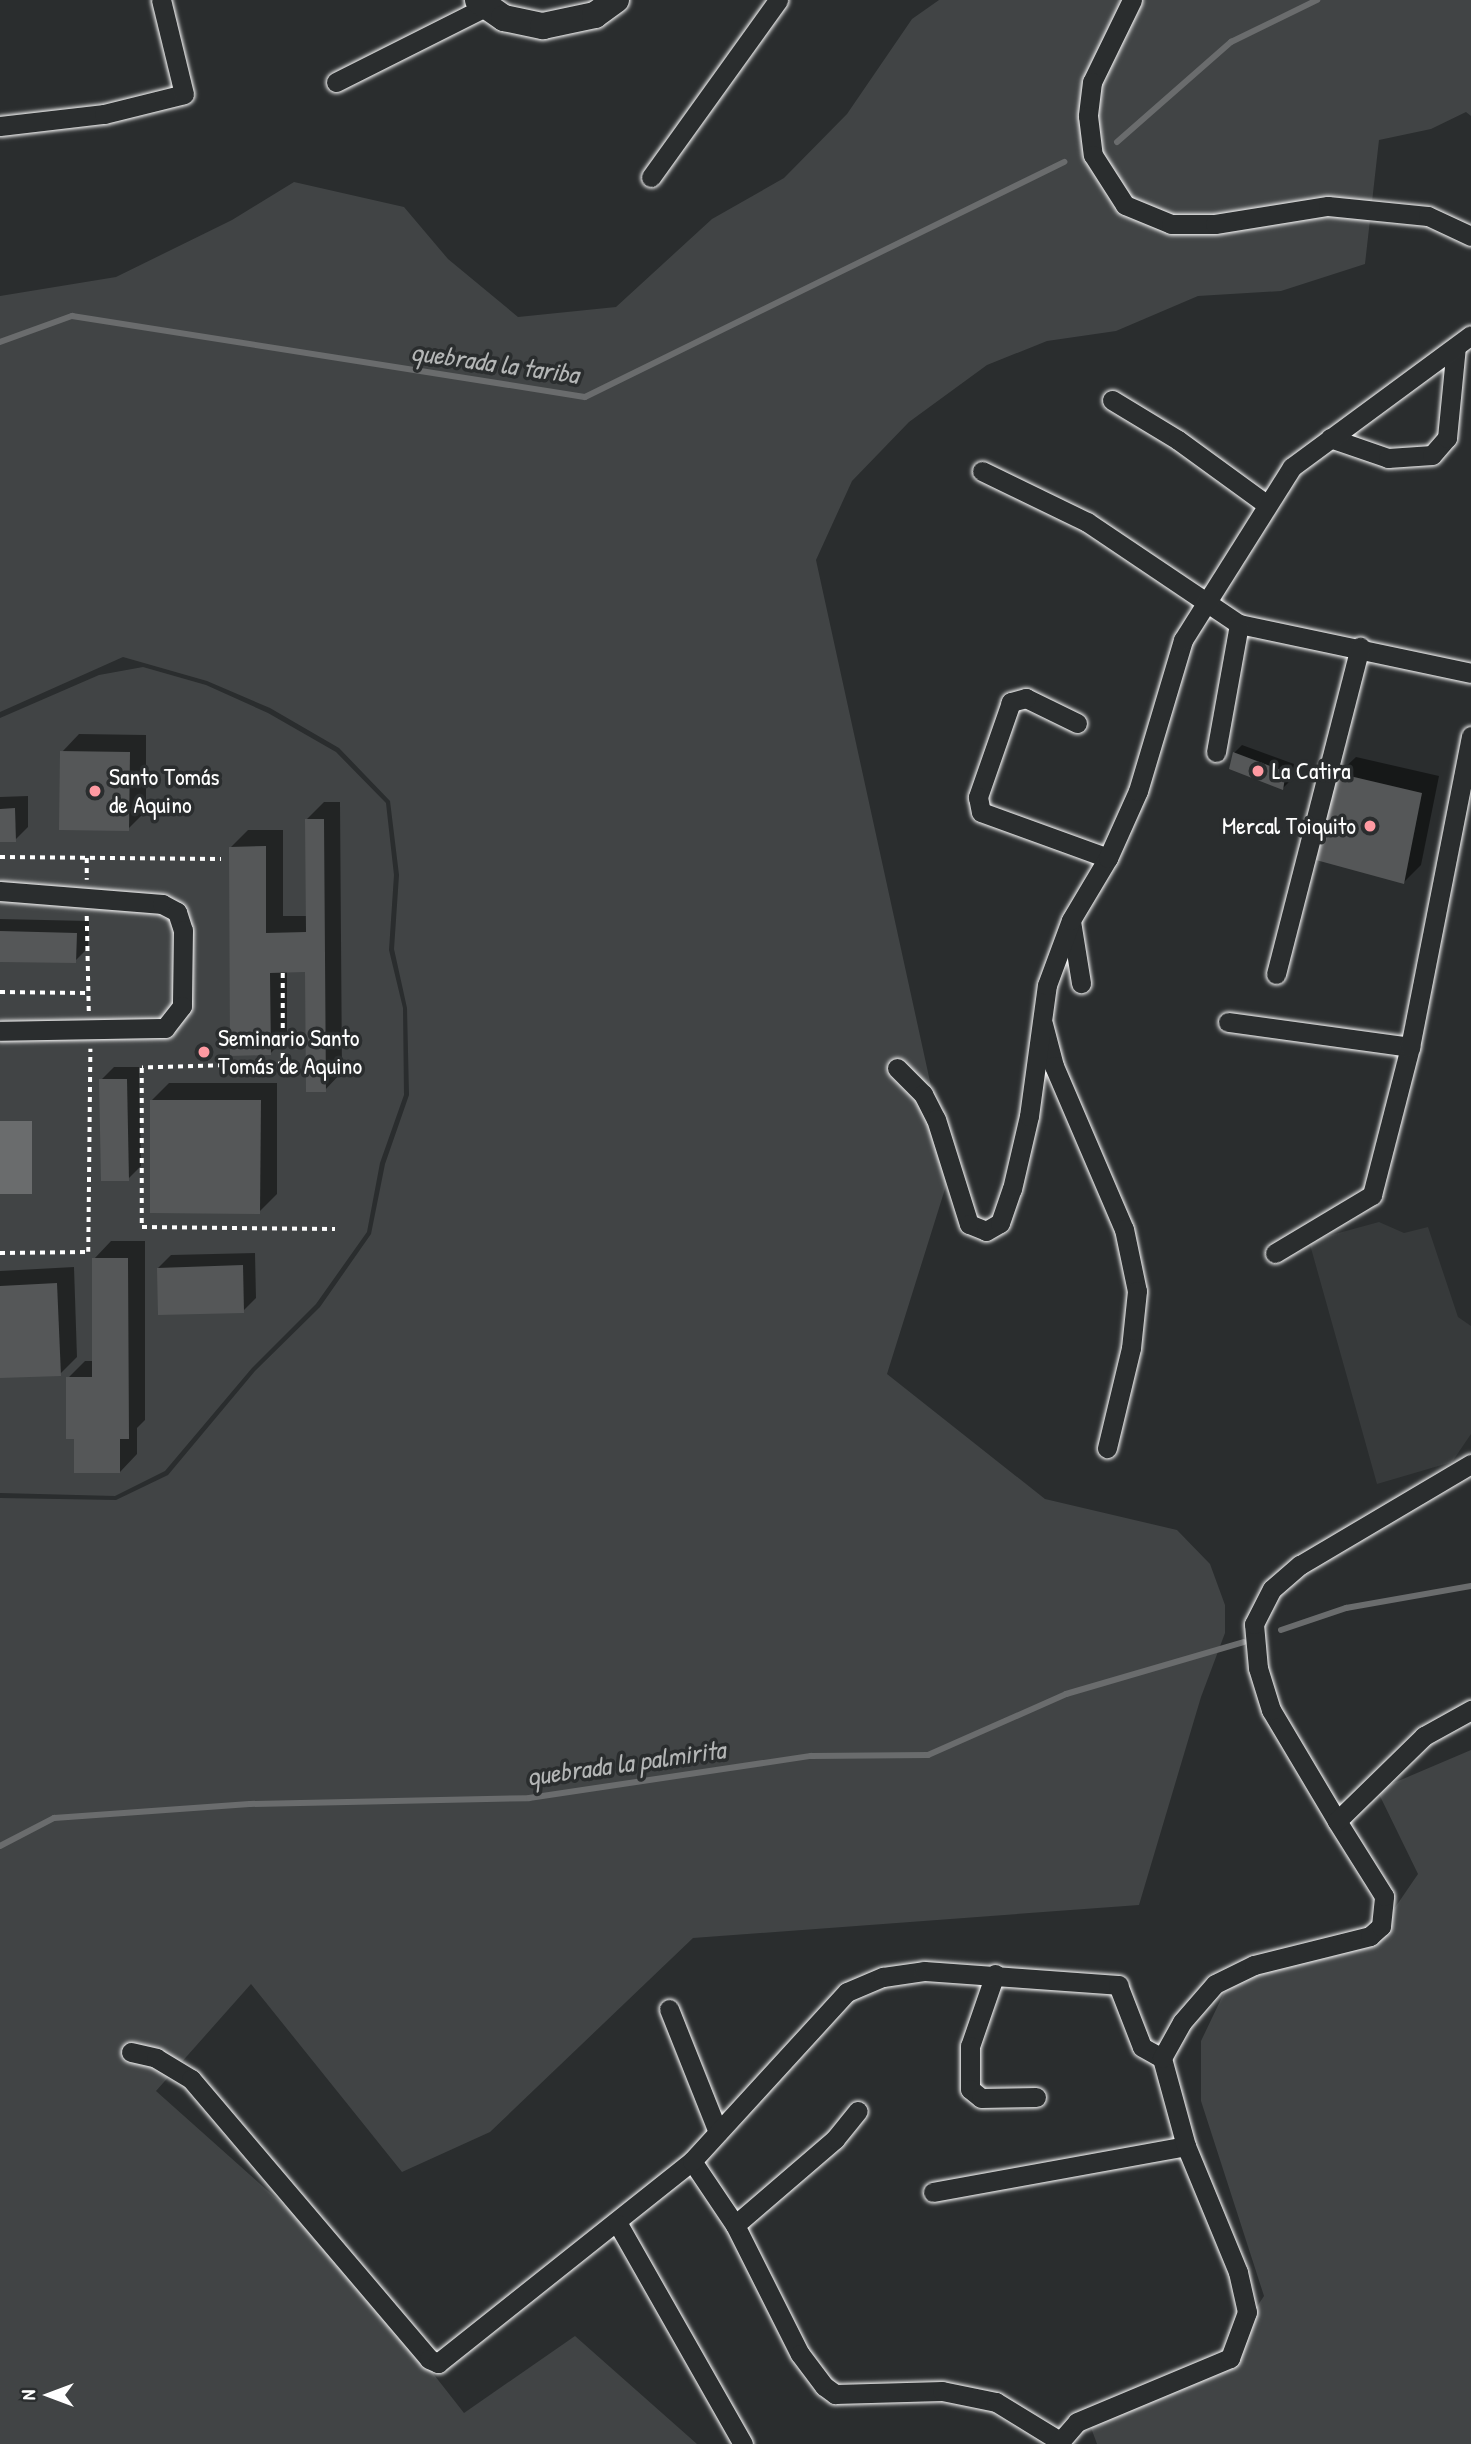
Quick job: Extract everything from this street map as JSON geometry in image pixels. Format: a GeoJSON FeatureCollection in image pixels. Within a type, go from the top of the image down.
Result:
{"type":"FeatureCollection","features":[{"type":"Feature","properties":{"kind":"street"},"geometry":{"type":"LineString","coordinates":[[0,127],[104,114],[184,93],[161,0]]}},
{"type":"Feature","properties":{"kind":"street"},"geometry":{"type":"LineString","coordinates":[[336,82],[482,3],[504,18],[543,26],[595,15],[616,0]]}},
{"type":"Feature","properties":{"kind":"street"},"geometry":{"type":"LineString","coordinates":[[652,177],[779,0]]}},
{"type":"Feature","properties":{"kind":"street"},"geometry":{"type":"LineString","coordinates":[[1132,0],[1091,82],[1088,116],[1093,155],[1125,205],[1171,223],[1204,224],[1328,206],[1428,216],[1471,236]]}},
{"type":"Feature","properties":{"kind":"street"},"geometry":{"type":"LineString","coordinates":[[1330,438],[1388,458],[1432,455],[1447,438],[1464,341]]}},
{"type":"Feature","properties":{"kind":"street"},"geometry":{"type":"LineString","coordinates":[[897,1068],[923,1094],[936,1119],[969,1224],[986,1231],[1000,1223],[1012,1189],[1029,1116],[1041,1017],[1071,920],[1108,858],[1138,791],[1183,640],[1203,602],[1292,467],[1464,341]]}},
{"type":"Feature","properties":{"kind":"street"},"geometry":{"type":"LineString","coordinates":[[1112,400],[1178,440],[1266,505]]}},
{"type":"Feature","properties":{"kind":"street"},"geometry":{"type":"LineString","coordinates":[[982,471],[1087,522],[1239,624],[1360,647],[1471,673]]}},
{"type":"Feature","properties":{"kind":"street"},"geometry":{"type":"LineString","coordinates":[[1216,752],[1239,624]]}},
{"type":"Feature","properties":{"kind":"street"},"geometry":{"type":"LineString","coordinates":[[1276,974],[1360,647]]}},
{"type":"Feature","properties":{"kind":"street"},"geometry":{"type":"LineString","coordinates":[[1077,723],[1026,698],[1011,702],[978,797],[981,812],[1108,858]]}},
{"type":"Feature","properties":{"kind":"street"},"geometry":{"type":"LineString","coordinates":[[1275,1254],[1372,1195],[1410,1047],[1471,736]]}},
{"type":"Feature","properties":{"kind":"street"},"geometry":{"type":"LineString","coordinates":[[0,891],[162,904],[177,912],[183,930],[182,1006],[173,1022],[155,1031],[0,1031]]}},
{"type":"Feature","properties":{"kind":"street"},"geometry":{"type":"LineString","coordinates":[[1071,920],[1081,983]]}},
{"type":"Feature","properties":{"kind":"street"},"geometry":{"type":"LineString","coordinates":[[1041,1017],[1054,1066],[1124,1229],[1137,1291],[1131,1348],[1107,1448]]}},
{"type":"Feature","properties":{"kind":"street"},"geometry":{"type":"LineString","coordinates":[[1228,1022],[1410,1047]]}},
{"type":"Feature","properties":{"kind":"street"},"geometry":{"type":"LineString","coordinates":[[692,2161],[736,2225],[800,2354],[835,2394],[942,2390],[996,2402],[1058,2442],[1077,2422],[1230,2358],[1241,2339],[1247,2312],[1238,2272],[1186,2146],[1162,2058],[1182,2022],[1215,1984],[1254,1965],[1370,1936],[1381,1926],[1384,1896],[1271,1710],[1258,1668],[1254,1624],[1272,1589],[1300,1566],[1471,1464]]}},
{"type":"Feature","properties":{"kind":"street"},"geometry":{"type":"LineString","coordinates":[[1336,1821],[1424,1736],[1471,1710]]}},
{"type":"Feature","properties":{"kind":"street"},"geometry":{"type":"LineString","coordinates":[[131,2052],[156,2058],[191,2079],[429,2359],[438,2363],[618,2224],[692,2161],[846,1992],[883,1977],[924,1971],[995,1973],[1118,1985],[1142,2047],[1162,2058]]}},
{"type":"Feature","properties":{"kind":"street"},"geometry":{"type":"LineString","coordinates":[[995,1973],[971,2046],[970,2090],[981,2098],[1037,2097]]}},
{"type":"Feature","properties":{"kind":"street"},"geometry":{"type":"LineString","coordinates":[[669,2009],[718,2132]]}},
{"type":"Feature","properties":{"kind":"street"},"geometry":{"type":"LineString","coordinates":[[736,2225],[835,2138],[858,2111]]}},
{"type":"Feature","properties":{"kind":"street"},"geometry":{"type":"LineString","coordinates":[[933,2192],[1186,2146]]}},
{"type":"Feature","properties":{"kind":"street"},"geometry":{"type":"LineString","coordinates":[[618,2224],[743,2444]]}},
{"type":"Feature","properties":{"kind":"path"},"geometry":{"type":"LineString","coordinates":[[0,857],[221,859]]}},
{"type":"Feature","properties":{"kind":"path"},"geometry":{"type":"LineString","coordinates":[[0,1253],[88,1252],[88,858]]}},
{"type":"Feature","properties":{"kind":"path"},"geometry":{"type":"LineString","coordinates":[[282,972],[282,1064],[142,1068],[142,1227],[335,1229]]}},
{"type":"Feature","properties":{"kind":"path"},"geometry":{"type":"LineString","coordinates":[[0,992],[88,993]]}},
{"type":"Feature","properties":{"kind":"shaded area"},"geometry":{"type":"Polygon","coordinates":[[[939,0],[1471,0],[1471,116],[1466,112],[1431,129],[1379,140],[1365,264],[1281,291],[1198,296],[1116,331],[1047,341],[987,365],[909,422],[852,481],[816,560],[950,1173],[887,1374],[1045,1499],[1177,1530],[1210,1564],[1225,1605],[1225,1633],[1201,1697],[1139,1905],[693,1938],[490,2132],[402,2172],[251,1984],[156,2091],[341,2256],[464,2413],[575,2336],[697,2444],[0,2444],[0,1498],[116,1500],[168,1475],[255,1371],[320,1307],[371,1234],[385,1164],[409,1095],[407,1008],[394,949],[399,875],[390,801],[339,748],[270,708],[207,681],[123,657],[0,712],[0,296],[116,277],[232,220],[294,182],[404,207],[448,259],[518,317],[616,307],[712,219],[784,178],[847,114],[912,19],[939,0]]]}},
{"type":"Feature","properties":{"kind":"shaded area","name":"Seminario Santo Tomás de Aquino"},"geometry":{"type":"Polygon","coordinates":[[[143,667],[206,685],[268,713],[336,752],[386,803],[394,875],[389,950],[403,1008],[404,1095],[380,1163],[367,1232],[316,1304],[252,1368],[165,1471],[115,1496],[0,1493],[0,718],[99,675],[143,667]]]}},
{"type":"Feature","properties":{"kind":"shaded area"},"geometry":{"type":"Polygon","coordinates":[[[0,1121],[32,1121],[32,1194],[0,1194],[0,1121]]]}},
{"type":"Feature","properties":{"kind":"shaded area"},"geometry":{"type":"Polygon","coordinates":[[[1379,1222],[1404,1233],[1428,1227],[1458,1317],[1471,1326],[1471,1434],[1452,1462],[1377,1484],[1309,1241],[1379,1222]]]}},
{"type":"Feature","properties":{"kind":"shaded area"},"geometry":{"type":"Polygon","coordinates":[[[1471,1750],[1471,2444],[1097,2444],[1090,2425],[1220,2363],[1264,2296],[1201,2101],[1201,2041],[1233,1974],[1379,1931],[1418,1874],[1377,1790],[1471,1750]]]}},
{"type":"Feature","properties":{"kind":"building","name":"Santo Tomás de Aquino"},"geometry":{"type":"Polygon","coordinates":[[[60,751],[130,752],[129,831],[59,830],[60,751]]]}},
{"type":"Feature","properties":{"kind":"building","name":"La Catira"},"geometry":{"type":"Polygon","coordinates":[[[1233,752],[1286,772],[1283,790],[1229,769],[1233,752]]]}},
{"type":"Feature","properties":{"kind":"building","name":"Mercal Toiquito"},"geometry":{"type":"Polygon","coordinates":[[[1337,773],[1422,793],[1404,884],[1316,860],[1337,773]]]}},
{"type":"Feature","properties":{"kind":"building"},"geometry":{"type":"Polygon","coordinates":[[[15,808],[16,842],[0,842],[0,809],[15,808]]]}},
{"type":"Feature","properties":{"kind":"building"},"geometry":{"type":"Polygon","coordinates":[[[305,819],[324,819],[326,1092],[306,1092],[305,972],[270,973],[271,1055],[230,1056],[229,847],[266,846],[266,933],[306,932],[305,819]]]}},
{"type":"Feature","properties":{"kind":"building"},"geometry":{"type":"Polygon","coordinates":[[[0,931],[77,933],[76,963],[0,962],[0,931]]]}},
{"type":"Feature","properties":{"kind":"building"},"geometry":{"type":"Polygon","coordinates":[[[99,1079],[127,1079],[129,1181],[101,1181],[99,1079]]]}},
{"type":"Feature","properties":{"kind":"building"},"geometry":{"type":"Polygon","coordinates":[[[150,1100],[261,1100],[260,1214],[150,1213],[150,1100]]]}},
{"type":"Feature","properties":{"kind":"building"},"geometry":{"type":"Polygon","coordinates":[[[92,1258],[128,1258],[129,1439],[120,1439],[120,1473],[74,1473],[74,1439],[66,1439],[66,1377],[92,1377],[92,1258]]]}},
{"type":"Feature","properties":{"kind":"building"},"geometry":{"type":"Polygon","coordinates":[[[243,1265],[244,1313],[158,1315],[157,1268],[243,1265]]]}},
{"type":"Feature","properties":{"kind":"building"},"geometry":{"type":"Polygon","coordinates":[[[57,1283],[61,1376],[0,1378],[0,1286],[57,1283]]]}},
{"type":"Feature","properties":{"kind":"waterway","name":"quebrada la tariba"},"geometry":{"type":"LineString","coordinates":[[1117,142],[1231,42],[1317,0]]}},
{"type":"Feature","properties":{"kind":"waterway","name":"quebrada la tariba"},"geometry":{"type":"LineString","coordinates":[[0,342],[72,316],[585,397],[1064,162]]}},
{"type":"Feature","properties":{"kind":"waterway","name":"quebrada la palmirita"},"geometry":{"type":"LineString","coordinates":[[1281,1630],[1346,1608],[1471,1586]]}},
{"type":"Feature","properties":{"kind":"waterway","name":"quebrada la palmirita"},"geometry":{"type":"LineString","coordinates":[[0,1846],[54,1818],[250,1804],[529,1798],[811,1756],[928,1755],[1066,1694],[1244,1642]]}},
{"type":"Feature","properties":{"kind":"place","name":"La Catira"},"geometry":{"type":"Point","coordinates":[1258,771]}},
{"type":"Feature","properties":{"kind":"place","name":"Santo Tomás de Aquino"},"geometry":{"type":"Point","coordinates":[95,791]}},
{"type":"Feature","properties":{"kind":"place","name":"Mercal Toiquito"},"geometry":{"type":"Point","coordinates":[1370,826]}},
{"type":"Feature","properties":{"kind":"place","name":"Seminario Santo Tomás de Aquino"},"geometry":{"type":"Point","coordinates":[204,1052]}}]}
